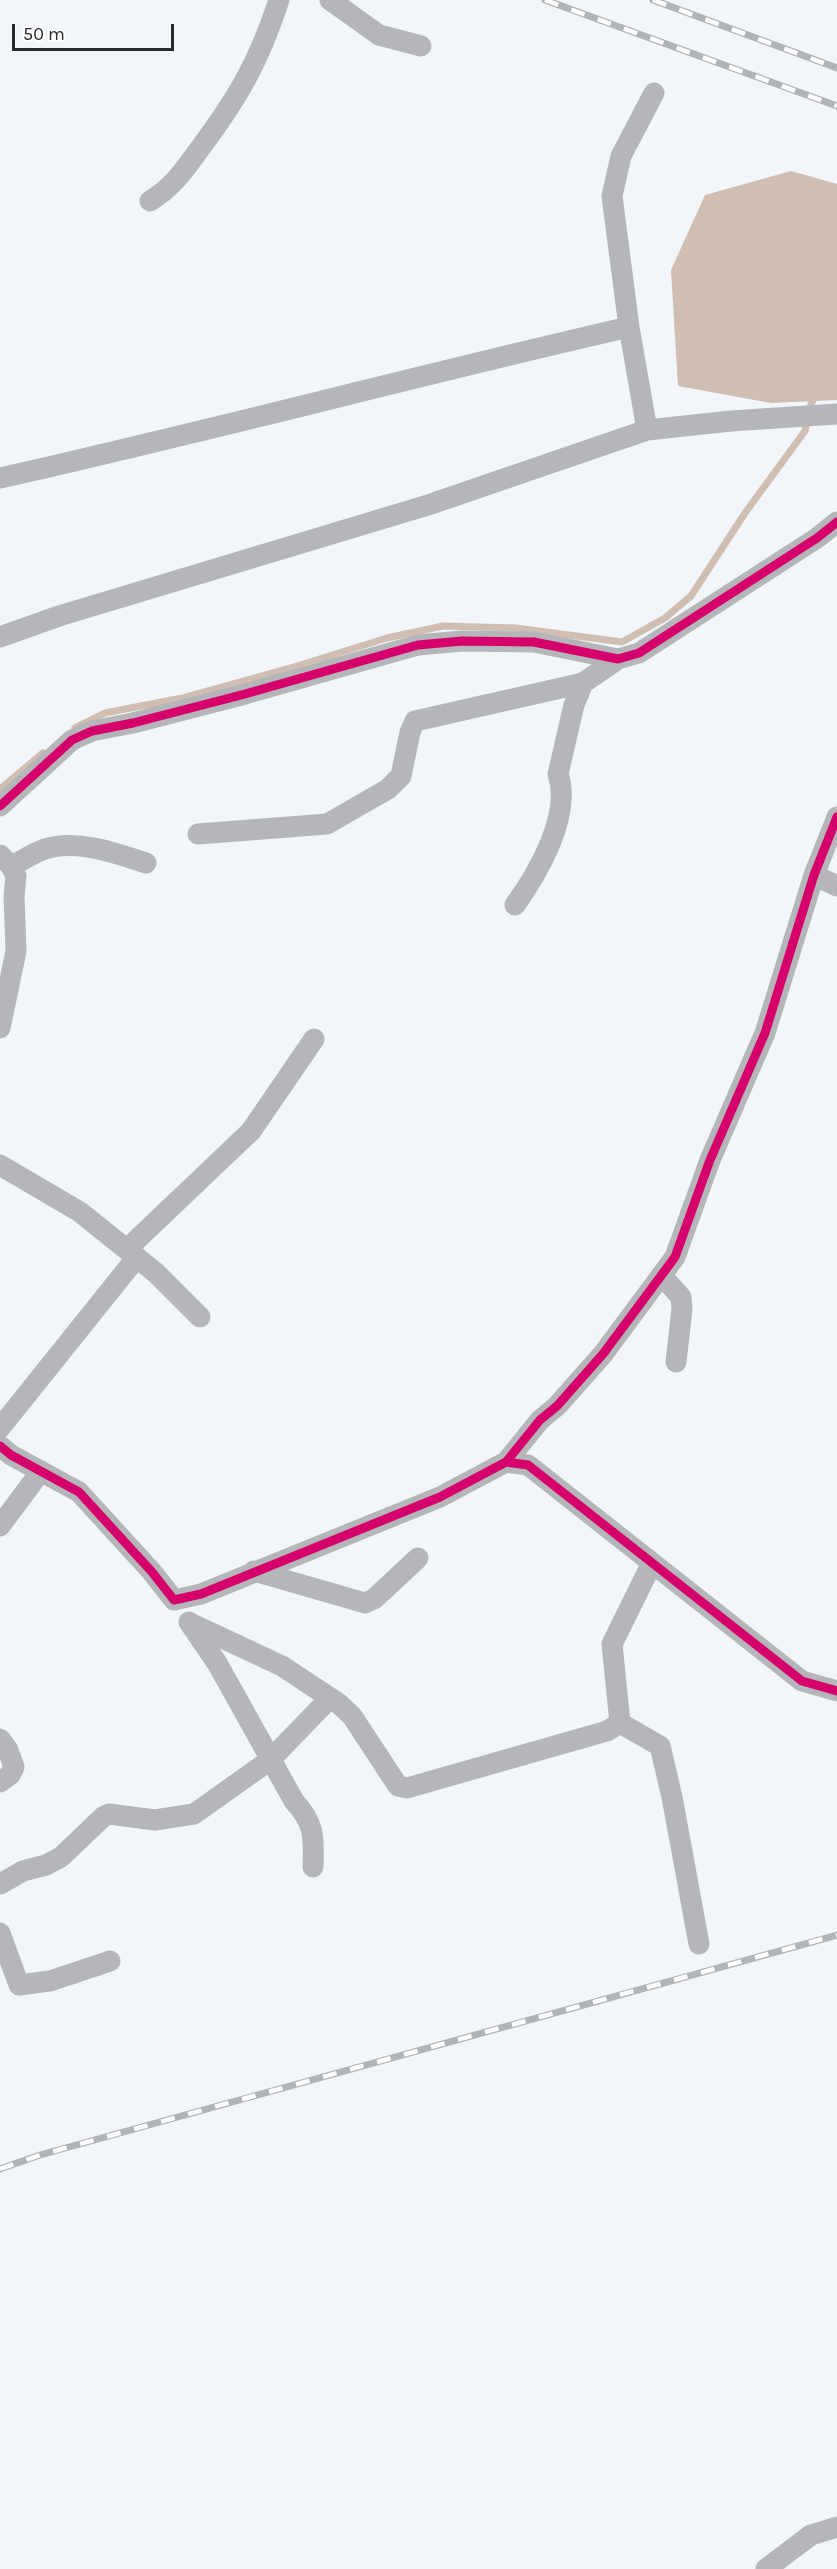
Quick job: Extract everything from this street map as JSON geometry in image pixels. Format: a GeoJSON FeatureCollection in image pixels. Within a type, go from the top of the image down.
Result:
{"type":"FeatureCollection","features":[{"type":"Feature","properties":{"kind":"street"},"geometry":{"type":"LineString","coordinates":[[150,201],[176,180],[241,91],[268,34],[279,0]]}},
{"type":"Feature","properties":{"kind":"street"},"geometry":{"type":"LineString","coordinates":[[330,0],[379,35],[421,46]]}},
{"type":"Feature","properties":{"kind":"street"},"geometry":{"type":"LineString","coordinates":[[648,430],[629,327],[612,196],[621,156],[654,93]]}},
{"type":"Feature","properties":{"kind":"street"},"geometry":{"type":"LineString","coordinates":[[0,478],[109,454],[465,364],[629,327]]}},
{"type":"Feature","properties":{"kind":"street"},"geometry":{"type":"LineString","coordinates":[[0,636],[59,616],[428,505],[648,430],[731,421],[837,414]]}},
{"type":"Feature","properties":{"kind":"street"},"geometry":{"type":"LineString","coordinates":[[198,834],[327,824],[388,789],[401,776],[410,732],[415,721],[583,683],[618,659],[639,653],[655,644],[837,522]]}},
{"type":"Feature","properties":{"kind":"street"},"geometry":{"type":"LineString","coordinates":[[0,806],[72,740],[92,731],[133,723],[245,694],[418,645],[462,641],[534,642],[585,655],[618,659]]}},
{"type":"Feature","properties":{"kind":"street"},"geometry":{"type":"LineString","coordinates":[[515,905],[536,876],[558,819],[561,782],[558,774],[574,705],[583,683]]}},
{"type":"Feature","properties":{"kind":"street"},"geometry":{"type":"LineString","coordinates":[[174,1599],[201,1594],[440,1497],[506,1462],[540,1420],[557,1406],[603,1354],[675,1257],[710,1160],[765,1033],[814,875],[837,817]]}},
{"type":"Feature","properties":{"kind":"street"},"geometry":{"type":"LineString","coordinates":[[0,1028],[16,951],[14,896],[16,876],[6,860],[65,846],[108,850],[146,863]]}},
{"type":"Feature","properties":{"kind":"street"},"geometry":{"type":"LineString","coordinates":[[814,875],[837,885]]}},
{"type":"Feature","properties":{"kind":"street"},"geometry":{"type":"LineString","coordinates":[[0,1428],[132,1253],[251,1131],[314,1040]]}},
{"type":"Feature","properties":{"kind":"street"},"geometry":{"type":"LineString","coordinates":[[0,1165],[80,1212],[132,1253],[200,1317]]}},
{"type":"Feature","properties":{"kind":"street"},"geometry":{"type":"LineString","coordinates":[[662,1276],[681,1297],[682,1309],[676,1362]]}},
{"type":"Feature","properties":{"kind":"street"},"geometry":{"type":"LineString","coordinates":[[0,1446],[11,1455],[78,1492],[174,1599],[217,1664],[294,1801],[306,1814],[314,1833],[313,1867]]}},
{"type":"Feature","properties":{"kind":"street"},"geometry":{"type":"LineString","coordinates":[[506,1462],[528,1465],[802,1682],[837,1691]]}},
{"type":"Feature","properties":{"kind":"street"},"geometry":{"type":"LineString","coordinates":[[0,1526],[41,1471]]}},
{"type":"Feature","properties":{"kind":"street"},"geometry":{"type":"LineString","coordinates":[[254,1571],[365,1603],[374,1599],[418,1558]]}},
{"type":"Feature","properties":{"kind":"street"},"geometry":{"type":"LineString","coordinates":[[620,1724],[612,1644],[652,1563]]}},
{"type":"Feature","properties":{"kind":"street"},"geometry":{"type":"LineString","coordinates":[[190,1623],[282,1666],[330,1698],[352,1716],[398,1786],[407,1788],[607,1731],[620,1724]]}},
{"type":"Feature","properties":{"kind":"street"},"geometry":{"type":"LineString","coordinates":[[0,1884],[22,1871],[46,1865],[61,1857],[104,1816],[115,1814],[155,1820],[194,1814],[270,1760],[330,1698]]}},
{"type":"Feature","properties":{"kind":"street"},"geometry":{"type":"LineString","coordinates":[[620,1724],[660,1746],[672,1797],[699,1944]]}},
{"type":"Feature","properties":{"kind":"street"},"geometry":{"type":"LineString","coordinates":[[0,1739],[9,1750],[14,1767],[10,1775],[0,1782]]}},
{"type":"Feature","properties":{"kind":"street"},"geometry":{"type":"LineString","coordinates":[[0,1934],[19,1985],[50,1981],[110,1961]]}},
{"type":"Feature","properties":{"kind":"street"},"geometry":{"type":"LineString","coordinates":[[766,2569],[811,2535],[837,2527]]}},
{"type":"Feature","properties":{"kind":"shaded area"},"geometry":{"type":"Polygon","coordinates":[[[791,171],[837,184],[837,400],[771,403],[678,386],[671,270],[705,195],[791,171]]]}},
{"type":"Feature","properties":{"kind":"waterway"},"geometry":{"type":"LineString","coordinates":[[75,728],[105,713],[182,698],[387,638],[443,626],[516,628],[622,642],[665,618],[691,596],[745,513],[805,431],[809,409],[816,394]]}},
{"type":"Feature","properties":{"kind":"waterway"},"geometry":{"type":"LineString","coordinates":[[0,789],[43,753]]}},
{"type":"Feature","properties":{"kind":"railway"},"geometry":{"type":"LineString","coordinates":[[545,0],[837,106]]}},
{"type":"Feature","properties":{"kind":"railway"},"geometry":{"type":"LineString","coordinates":[[653,0],[837,68]]}},
{"type":"Feature","properties":{"kind":"railway"},"geometry":{"type":"LineString","coordinates":[[0,2169],[40,2155],[837,1935]]}},
{"type":"Feature","properties":{"kind":"cycle path"},"geometry":{"type":"LineString","coordinates":[[0,806],[72,740],[92,731],[133,723],[245,694],[418,645],[462,641],[534,642],[618,659],[639,653],[817,538],[837,522]]}},
{"type":"Feature","properties":{"kind":"cycle path"},"geometry":{"type":"LineString","coordinates":[[506,1462],[540,1420],[557,1406],[603,1354],[675,1257],[710,1160],[765,1033],[814,875],[837,817]]}},
{"type":"Feature","properties":{"kind":"cycle path"},"geometry":{"type":"LineString","coordinates":[[0,1446],[11,1455],[79,1492],[152,1572],[174,1600],[201,1594],[440,1497],[506,1462],[528,1465],[802,1681],[837,1691]]}}]}
